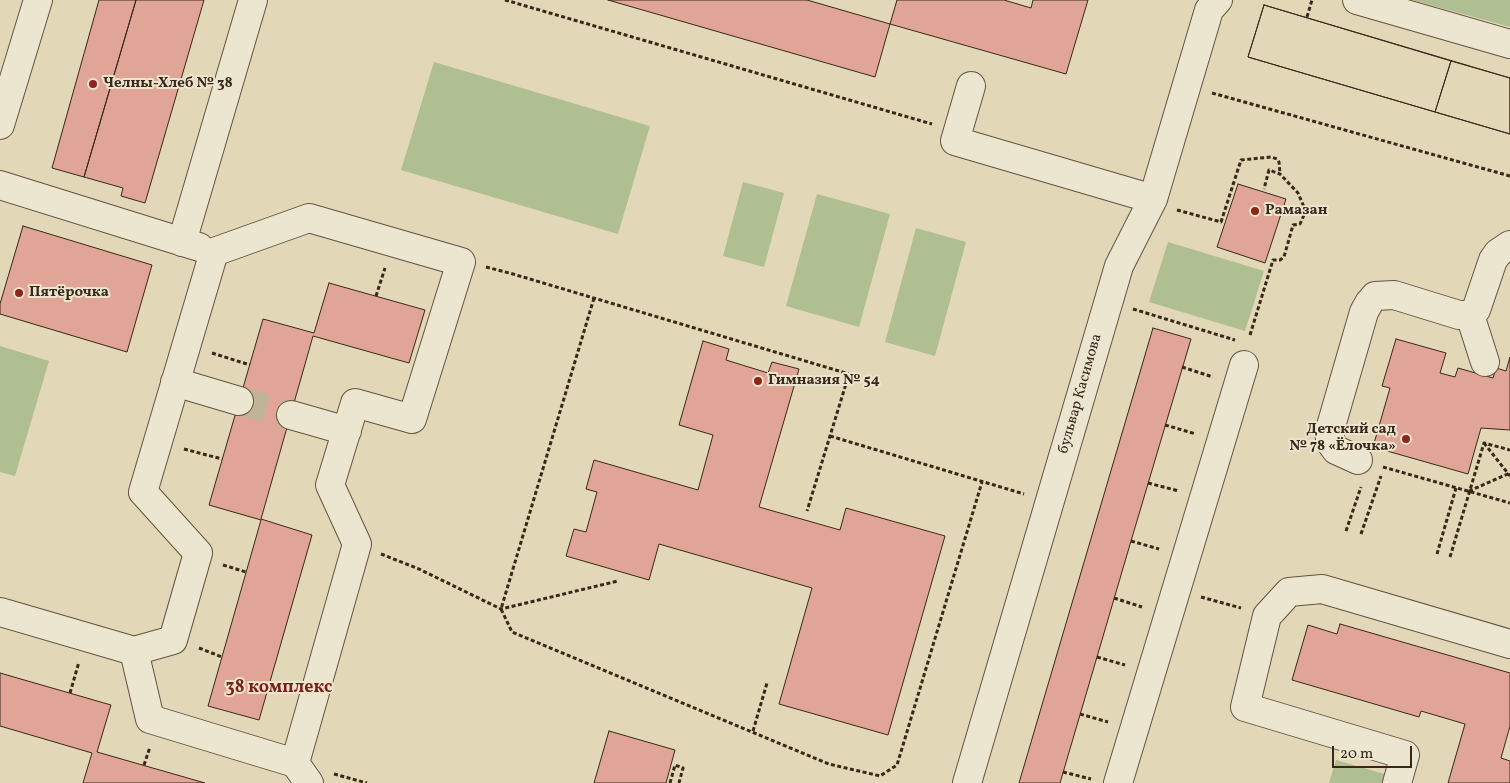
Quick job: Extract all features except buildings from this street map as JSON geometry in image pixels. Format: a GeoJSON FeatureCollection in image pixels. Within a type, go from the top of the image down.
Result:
{"type":"FeatureCollection","features":[{"type":"Feature","properties":{"kind":"street"},"geometry":{"type":"LineString","coordinates":[[0,124],[38,0]]}},
{"type":"Feature","properties":{"kind":"street"},"geometry":{"type":"LineString","coordinates":[[182,242],[253,0]]}},
{"type":"Feature","properties":{"kind":"street"},"geometry":{"type":"LineString","coordinates":[[1357,0],[1510,44]]}},
{"type":"Feature","properties":{"kind":"street","name":"бульвар Касимова"},"geometry":{"type":"LineString","coordinates":[[968,783],[1119,266],[1164,204],[1188,86],[1214,5]]}},
{"type":"Feature","properties":{"kind":"street"},"geometry":{"type":"LineString","coordinates":[[972,86],[955,141],[1164,204]]}},
{"type":"Feature","properties":{"kind":"street"},"geometry":{"type":"LineString","coordinates":[[0,185],[214,252],[309,218],[461,262],[412,419],[355,402],[330,485],[357,544],[302,773],[150,720],[134,651]]}},
{"type":"Feature","properties":{"kind":"street"},"geometry":{"type":"LineString","coordinates":[[1470,316],[1476,310],[1493,260],[1498,252],[1510,245]]}},
{"type":"Feature","properties":{"kind":"street"},"geometry":{"type":"LineString","coordinates":[[0,612],[134,651],[174,640],[198,552],[143,492],[214,252]]}},
{"type":"Feature","properties":{"kind":"street"},"geometry":{"type":"LineString","coordinates":[[1364,461],[1336,450],[1331,443],[1329,433],[1364,312],[1369,302],[1375,296],[1394,295],[1459,315],[1470,316]]}},
{"type":"Feature","properties":{"kind":"street"},"geometry":{"type":"LineString","coordinates":[[1470,316],[1486,362]]}},
{"type":"Feature","properties":{"kind":"street"},"geometry":{"type":"LineString","coordinates":[[1108,782],[1177,590],[1244,366]]}},
{"type":"Feature","properties":{"kind":"street"},"geometry":{"type":"LineString","coordinates":[[176,382],[239,401]]}},
{"type":"Feature","properties":{"kind":"street"},"geometry":{"type":"LineString","coordinates":[[290,415],[347,431]]}},
{"type":"Feature","properties":{"kind":"street"},"geometry":{"type":"LineString","coordinates":[[1396,783],[1405,755],[1245,707],[1267,616],[1289,592],[1322,589],[1510,644]]}},
{"type":"Feature","properties":{"kind":"path"},"geometry":{"type":"LineString","coordinates":[[506,0],[908,117]]}},
{"type":"Feature","properties":{"kind":"path"},"geometry":{"type":"LineString","coordinates":[[1307,17],[1312,0]]}},
{"type":"Feature","properties":{"kind":"path"},"geometry":{"type":"LineString","coordinates":[[1188,86],[1510,176]]}},
{"type":"Feature","properties":{"kind":"path"},"geometry":{"type":"LineString","coordinates":[[1220,222],[1241,160],[1271,157],[1277,159],[1280,174]]}},
{"type":"Feature","properties":{"kind":"path"},"geometry":{"type":"LineString","coordinates":[[1250,335],[1273,260],[1280,260],[1284,257],[1293,225],[1300,224],[1304,215],[1304,208],[1298,193],[1280,174],[1269,170],[1264,189]]}},
{"type":"Feature","properties":{"kind":"path"},"geometry":{"type":"LineString","coordinates":[[1164,204],[1225,224]]}},
{"type":"Feature","properties":{"kind":"path"},"geometry":{"type":"LineString","coordinates":[[513,274],[849,374],[807,512]]}},
{"type":"Feature","properties":{"kind":"path"},"geometry":{"type":"LineString","coordinates":[[501,609],[594,298]]}},
{"type":"Feature","properties":{"kind":"path"},"geometry":{"type":"LineString","coordinates":[[1109,301],[1250,344],[1244,366]]}},
{"type":"Feature","properties":{"kind":"path"},"geometry":{"type":"LineString","coordinates":[[186,345],[250,365]]}},
{"type":"Feature","properties":{"kind":"path"},"geometry":{"type":"LineString","coordinates":[[830,436],[1006,489]]}},
{"type":"Feature","properties":{"kind":"path"},"geometry":{"type":"LineString","coordinates":[[158,441],[222,459]]}},
{"type":"Feature","properties":{"kind":"path"},"geometry":{"type":"LineString","coordinates":[[1484,443],[1510,450]]}},
{"type":"Feature","properties":{"kind":"path"},"geometry":{"type":"LineString","coordinates":[[1469,491],[1509,474],[1484,443]]}},
{"type":"Feature","properties":{"kind":"path"},"geometry":{"type":"LineString","coordinates":[[1450,557],[1484,443]]}},
{"type":"Feature","properties":{"kind":"path"},"geometry":{"type":"LineString","coordinates":[[1346,531],[1364,461],[1510,503]]}},
{"type":"Feature","properties":{"kind":"path"},"geometry":{"type":"LineString","coordinates":[[1361,534],[1384,467]]}},
{"type":"Feature","properties":{"kind":"path"},"geometry":{"type":"LineString","coordinates":[[357,544],[420,569],[501,609],[512,632],[830,764],[880,776],[897,764],[982,482]]}},
{"type":"Feature","properties":{"kind":"path"},"geometry":{"type":"LineString","coordinates":[[1437,554],[1456,488]]}},
{"type":"Feature","properties":{"kind":"path"},"geometry":{"type":"LineString","coordinates":[[501,609],[618,581]]}},
{"type":"Feature","properties":{"kind":"path"},"geometry":{"type":"LineString","coordinates":[[1177,590],[1267,616]]}},
{"type":"Feature","properties":{"kind":"path"},"geometry":{"type":"LineString","coordinates":[[753,732],[767,683]]}},
{"type":"Feature","properties":{"kind":"path"},"geometry":{"type":"LineString","coordinates":[[670,783],[675,765],[683,768],[679,783]]}},
{"type":"Feature","properties":{"kind":"path"},"geometry":{"type":"LineString","coordinates":[[1063,772],[1108,782]]}},
{"type":"Feature","properties":{"kind":"green space"},"geometry":{"type":"Polygon","coordinates":[[[1412,0],[1510,0],[1510,27],[1412,0]]]}},
{"type":"Feature","properties":{"kind":"green space"},"geometry":{"type":"Polygon","coordinates":[[[434,62],[650,126],[618,234],[401,170],[434,62]]]}},
{"type":"Feature","properties":{"kind":"green space"},"geometry":{"type":"Polygon","coordinates":[[[743,182],[784,193],[764,267],[723,256],[743,182]]]}},
{"type":"Feature","properties":{"kind":"green space"},"geometry":{"type":"Polygon","coordinates":[[[817,194],[890,214],[859,327],[786,306],[817,194]]]}},
{"type":"Feature","properties":{"kind":"green space"},"geometry":{"type":"Polygon","coordinates":[[[916,228],[966,242],[935,356],[885,342],[916,228]]]}},
{"type":"Feature","properties":{"kind":"green space"},"geometry":{"type":"Polygon","coordinates":[[[1168,242],[1264,271],[1245,331],[1149,302],[1168,242]]]}},
{"type":"Feature","properties":{"kind":"green space"},"geometry":{"type":"Polygon","coordinates":[[[0,346],[49,361],[15,476],[0,472],[0,346]]]}},
{"type":"Feature","properties":{"kind":"green space"},"geometry":{"type":"Polygon","coordinates":[[[1336,760],[1388,775],[1385,783],[1329,783],[1336,760]]]}},
{"type":"Feature","properties":{"kind":"tunnel"},"geometry":{"type":"LineString","coordinates":[[239,401],[291,415]]}},
{"type":"Feature","properties":{"kind":"place","name":"Челны-Хлеб № 38"},"geometry":{"type":"Point","coordinates":[93,84]}},
{"type":"Feature","properties":{"kind":"place","name":"Рамазан"},"geometry":{"type":"Point","coordinates":[1255,211]}},
{"type":"Feature","properties":{"kind":"place","name":"Пятёрочка"},"geometry":{"type":"Point","coordinates":[19,293]}},
{"type":"Feature","properties":{"kind":"place","name":"Гимназия № 54"},"geometry":{"type":"Point","coordinates":[758,381]}},
{"type":"Feature","properties":{"kind":"place","name":"Детский сад № 78 «Ёлочка»"},"geometry":{"type":"Point","coordinates":[1406,439]}},
{"type":"Feature","properties":{"kind":"district","name":"38 комплекс"},"geometry":{"type":"Point","coordinates":[279,689]}}]}
